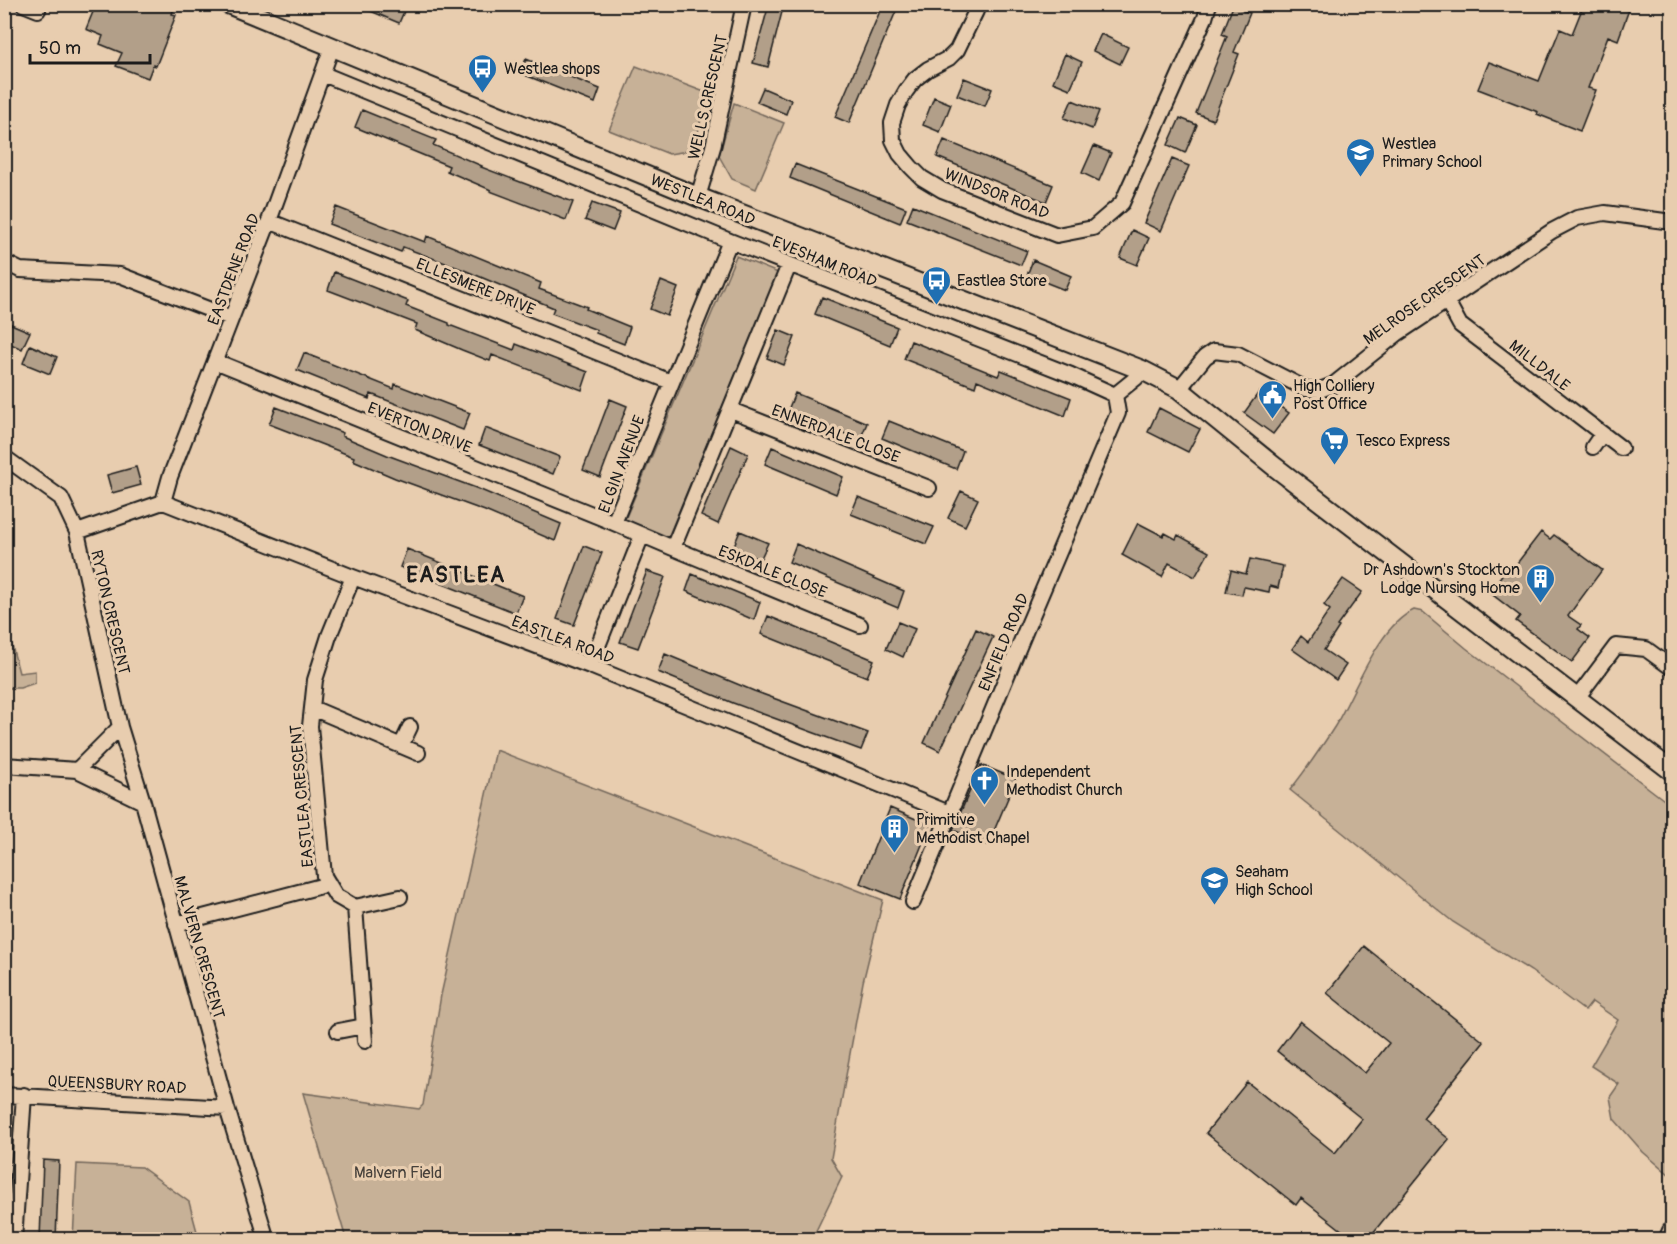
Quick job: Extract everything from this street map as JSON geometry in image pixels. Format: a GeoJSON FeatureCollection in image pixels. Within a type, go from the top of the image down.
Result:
{"type":"FeatureCollection","features":[{"type":"Feature","properties":{"kind":"main road","name":"WESTLEA ROAD"},"geometry":{"type":"LineString","coordinates":[[228,4],[698,197],[1142,370],[1179,389],[1268,461],[1672,771]]}},
{"type":"Feature","properties":{"kind":"main road"},"geometry":{"type":"LineString","coordinates":[[1668,1239],[1672,1231]]}},
{"type":"Feature","properties":{"kind":"street"},"geometry":{"type":"LineString","coordinates":[[23,4],[38,10]]}},
{"type":"Feature","properties":{"kind":"street","name":"WELLS CRESCENT"},"geometry":{"type":"LineString","coordinates":[[698,197],[713,147],[744,4]]}},
{"type":"Feature","properties":{"kind":"street","name":"WINDSOR ROAD"},"geometry":{"type":"LineString","coordinates":[[977,4],[976,11],[957,50],[949,58],[915,79],[906,91],[892,123],[893,140],[900,154],[911,167],[922,178],[942,190],[1057,235],[1093,228],[1122,202],[1209,4]]}},
{"type":"Feature","properties":{"kind":"street","name":"EASTDENE ROAD"},"geometry":{"type":"LineString","coordinates":[[163,502],[170,477],[269,221],[332,47]]}},
{"type":"Feature","properties":{"kind":"street","name":"EVESHAM ROAD"},"geometry":{"type":"LineString","coordinates":[[323,74],[789,265],[1071,375],[1115,395]]}},
{"type":"Feature","properties":{"kind":"street","name":"MELROSE CRESCENT"},"geometry":{"type":"LineString","coordinates":[[1179,389],[1205,357],[1214,351],[1227,351],[1238,354],[1306,389],[1320,390],[1348,375],[1397,334],[1552,231],[1577,218],[1605,213],[1672,222]]}},
{"type":"Feature","properties":{"kind":"street","name":"ELLESMERE DRIVE"},"geometry":{"type":"LineString","coordinates":[[269,221],[671,382]]}},
{"type":"Feature","properties":{"kind":"street","name":"ELGIN AVENUE"},"geometry":{"type":"LineString","coordinates":[[674,548],[614,523],[730,241]]}},
{"type":"Feature","properties":{"kind":"street"},"geometry":{"type":"LineString","coordinates":[[4,262],[20,270],[120,275],[231,318]]}},
{"type":"Feature","properties":{"kind":"street"},"geometry":{"type":"LineString","coordinates":[[674,548],[789,265]]}},
{"type":"Feature","properties":{"kind":"street","name":"MILLDALE"},"geometry":{"type":"LineString","coordinates":[[1447,301],[1460,325],[1621,448]]}},
{"type":"Feature","properties":{"kind":"street","name":"EVERTON DRIVE"},"geometry":{"type":"LineString","coordinates":[[215,361],[614,523]]}},
{"type":"Feature","properties":{"kind":"street"},"geometry":{"type":"LineString","coordinates":[[1115,395],[1142,370]]}},
{"type":"Feature","properties":{"kind":"street","name":"ENFIELD ROAD"},"geometry":{"type":"LineString","coordinates":[[913,902],[1118,412],[1115,395]]}},
{"type":"Feature","properties":{"kind":"street","name":"ENNERDALE CLOSE"},"geometry":{"type":"LineString","coordinates":[[731,410],[929,488]]}},
{"type":"Feature","properties":{"kind":"street"},"geometry":{"type":"LineString","coordinates":[[1593,447],[1602,434]]}},
{"type":"Feature","properties":{"kind":"street","name":"RYTON CRESCENT"},"geometry":{"type":"LineString","coordinates":[[4,457],[61,498],[76,532],[120,727],[143,802]]}},
{"type":"Feature","properties":{"kind":"street"},"geometry":{"type":"LineString","coordinates":[[76,532],[163,502]]}},
{"type":"Feature","properties":{"kind":"street","name":"EASTLEA ROAD"},"geometry":{"type":"LineString","coordinates":[[163,502],[590,666],[949,813]]}},
{"type":"Feature","properties":{"kind":"street"},"geometry":{"type":"LineString","coordinates":[[590,666],[642,535]]}},
{"type":"Feature","properties":{"kind":"street","name":"ESKDALE CLOSE"},"geometry":{"type":"LineString","coordinates":[[674,548],[860,625]]}},
{"type":"Feature","properties":{"kind":"street","name":"EASTLEA CRESCENT"},"geometry":{"type":"LineString","coordinates":[[354,577],[329,636],[315,680],[310,726],[324,876],[336,896],[355,908]]}},
{"type":"Feature","properties":{"kind":"street"},"geometry":{"type":"LineString","coordinates":[[1577,698],[1616,646],[1646,649],[1672,668]]}},
{"type":"Feature","properties":{"kind":"street"},"geometry":{"type":"LineString","coordinates":[[312,708],[418,753]]}},
{"type":"Feature","properties":{"kind":"street"},"geometry":{"type":"LineString","coordinates":[[77,770],[120,727]]}},
{"type":"Feature","properties":{"kind":"street"},"geometry":{"type":"LineString","coordinates":[[401,746],[410,727]]}},
{"type":"Feature","properties":{"kind":"street"},"geometry":{"type":"LineString","coordinates":[[4,765],[77,770],[143,802]]}},
{"type":"Feature","properties":{"kind":"street","name":"MALVERN CRESCENT"},"geometry":{"type":"LineString","coordinates":[[143,802],[227,1107],[267,1239]]}},
{"type":"Feature","properties":{"kind":"street"},"geometry":{"type":"LineString","coordinates":[[176,924],[329,884]]}},
{"type":"Feature","properties":{"kind":"street"},"geometry":{"type":"LineString","coordinates":[[365,1041],[355,908],[400,897]]}},
{"type":"Feature","properties":{"kind":"street"},"geometry":{"type":"LineString","coordinates":[[338,1031],[364,1026]]}},
{"type":"Feature","properties":{"kind":"street","name":"QUEENSBURY ROAD"},"geometry":{"type":"LineString","coordinates":[[4,1095],[227,1107]]}},
{"type":"Feature","properties":{"kind":"street"},"geometry":{"type":"LineString","coordinates":[[14,1239],[24,1095]]}},
{"type":"Feature","properties":{"kind":"green space"},"geometry":{"type":"Polygon","coordinates":[[[636,66],[707,93],[694,150],[669,154],[609,130],[636,66]]]}},
{"type":"Feature","properties":{"kind":"green space"},"geometry":{"type":"Polygon","coordinates":[[[734,103],[784,123],[756,189],[732,179],[719,156],[734,103]]]}},
{"type":"Feature","properties":{"kind":"green space"},"geometry":{"type":"Polygon","coordinates":[[[736,256],[778,273],[667,540],[624,522],[736,256]]]}},
{"type":"Feature","properties":{"kind":"green space"},"geometry":{"type":"Polygon","coordinates":[[[1414,610],[1423,612],[1466,648],[1672,806],[1672,1171],[1670,1175],[1643,1152],[1614,1119],[1610,1097],[1619,1084],[1591,1066],[1618,1020],[1592,1002],[1585,1011],[1531,971],[1453,922],[1290,790],[1335,726],[1378,645],[1401,618],[1414,610]]]}},
{"type":"Feature","properties":{"kind":"green space"},"geometry":{"type":"Polygon","coordinates":[[[5,619],[19,673],[35,671],[35,683],[20,688],[5,688],[5,619]]]}},
{"type":"Feature","properties":{"kind":"green space","name":"Malvern Field"},"geometry":{"type":"Polygon","coordinates":[[[496,750],[883,900],[863,982],[831,1158],[842,1177],[812,1239],[346,1239],[303,1093],[419,1109],[423,1105],[441,995],[496,750]]]}},
{"type":"Feature","properties":{"kind":"green space"},"geometry":{"type":"Polygon","coordinates":[[[77,1164],[141,1167],[189,1202],[199,1239],[73,1239],[77,1164]]]}},
{"type":"Feature","properties":{"kind":"building"},"geometry":{"type":"Polygon","coordinates":[[[107,4],[166,4],[174,8],[172,14],[176,15],[156,66],[153,65],[148,78],[116,66],[122,53],[100,44],[103,36],[86,29],[95,7],[104,11],[107,4]]]}},
{"type":"Feature","properties":{"kind":"building"},"geometry":{"type":"Polygon","coordinates":[[[354,4],[395,4],[405,9],[399,23],[354,4]]]}},
{"type":"Feature","properties":{"kind":"building"},"geometry":{"type":"Polygon","coordinates":[[[769,4],[784,4],[768,67],[753,63],[769,4]]]}},
{"type":"Feature","properties":{"kind":"building"},"geometry":{"type":"Polygon","coordinates":[[[883,4],[899,4],[849,123],[835,117],[883,4]]]}},
{"type":"Feature","properties":{"kind":"building"},"geometry":{"type":"Polygon","coordinates":[[[1584,4],[1631,4],[1618,40],[1608,36],[1588,88],[1596,90],[1580,131],[1478,89],[1489,62],[1539,81],[1560,29],[1572,34],[1584,4]]]}},
{"type":"Feature","properties":{"kind":"building"},"geometry":{"type":"Polygon","coordinates":[[[1233,6],[1250,13],[1234,52],[1239,54],[1213,120],[1196,113],[1227,36],[1222,34],[1233,6]]]}},
{"type":"Feature","properties":{"kind":"building"},"geometry":{"type":"Polygon","coordinates":[[[1101,34],[1128,47],[1120,64],[1093,51],[1101,34]]]}},
{"type":"Feature","properties":{"kind":"building"},"geometry":{"type":"Polygon","coordinates":[[[1065,54],[1082,62],[1070,89],[1053,82],[1065,54]]]}},
{"type":"Feature","properties":{"kind":"building"},"geometry":{"type":"Polygon","coordinates":[[[526,59],[600,89],[595,103],[520,73],[526,59]]]}},
{"type":"Feature","properties":{"kind":"building"},"geometry":{"type":"Polygon","coordinates":[[[964,78],[992,89],[985,106],[957,95],[964,78]]]}},
{"type":"Feature","properties":{"kind":"building"},"geometry":{"type":"Polygon","coordinates":[[[763,88],[791,100],[786,114],[757,102],[763,88]]]}},
{"type":"Feature","properties":{"kind":"building"},"geometry":{"type":"Polygon","coordinates":[[[934,97],[951,104],[940,132],[923,125],[934,97]]]}},
{"type":"Feature","properties":{"kind":"building"},"geometry":{"type":"Polygon","coordinates":[[[1072,100],[1099,111],[1092,129],[1064,118],[1072,100]]]}},
{"type":"Feature","properties":{"kind":"building"},"geometry":{"type":"Polygon","coordinates":[[[362,110],[436,140],[433,145],[481,167],[573,202],[566,220],[490,191],[447,171],[449,166],[355,127],[362,110]]]}},
{"type":"Feature","properties":{"kind":"building"},"geometry":{"type":"Polygon","coordinates":[[[1180,118],[1197,125],[1185,153],[1168,145],[1180,118]]]}},
{"type":"Feature","properties":{"kind":"building"},"geometry":{"type":"Polygon","coordinates":[[[944,140],[1053,185],[1046,202],[937,157],[944,140]]]}},
{"type":"Feature","properties":{"kind":"building"},"geometry":{"type":"Polygon","coordinates":[[[1094,146],[1111,153],[1099,181],[1082,173],[1094,146]]]}},
{"type":"Feature","properties":{"kind":"building"},"geometry":{"type":"Polygon","coordinates":[[[1172,159],[1189,166],[1161,231],[1144,223],[1172,159]]]}},
{"type":"Feature","properties":{"kind":"building"},"geometry":{"type":"Polygon","coordinates":[[[795,164],[906,208],[900,223],[790,178],[795,164]]]}},
{"type":"Feature","properties":{"kind":"building"},"geometry":{"type":"Polygon","coordinates":[[[592,203],[620,213],[613,231],[585,220],[592,203]]]}},
{"type":"Feature","properties":{"kind":"building"},"geometry":{"type":"Polygon","coordinates":[[[913,205],[1027,251],[1021,265],[907,220],[913,205]]]}},
{"type":"Feature","properties":{"kind":"building"},"geometry":{"type":"Polygon","coordinates":[[[336,207],[425,242],[427,236],[541,283],[539,289],[587,307],[586,309],[630,327],[624,344],[596,333],[597,330],[552,313],[554,308],[464,270],[403,247],[401,252],[329,224],[336,207]]]}},
{"type":"Feature","properties":{"kind":"building"},"geometry":{"type":"Polygon","coordinates":[[[1132,230],[1149,238],[1137,265],[1120,258],[1132,230]]]}},
{"type":"Feature","properties":{"kind":"building"},"geometry":{"type":"Polygon","coordinates":[[[1033,260],[1071,276],[1065,290],[1027,275],[1033,260]]]}},
{"type":"Feature","properties":{"kind":"building"},"geometry":{"type":"Polygon","coordinates":[[[334,272],[408,301],[406,306],[449,323],[449,325],[514,350],[516,344],[588,372],[582,390],[492,355],[490,361],[462,350],[415,330],[417,324],[328,290],[334,272]]]}},
{"type":"Feature","properties":{"kind":"building"},"geometry":{"type":"Polygon","coordinates":[[[661,281],[678,288],[667,316],[650,309],[661,281]]]}},
{"type":"Feature","properties":{"kind":"building"},"geometry":{"type":"Polygon","coordinates":[[[822,297],[897,327],[890,345],[815,314],[822,297]]]}},
{"type":"Feature","properties":{"kind":"building"},"geometry":{"type":"Polygon","coordinates":[[[4,321],[30,332],[22,349],[4,341],[4,321]]]}},
{"type":"Feature","properties":{"kind":"building"},"geometry":{"type":"Polygon","coordinates":[[[778,330],[795,337],[784,365],[767,358],[778,330]]]}},
{"type":"Feature","properties":{"kind":"building"},"geometry":{"type":"Polygon","coordinates":[[[911,341],[998,376],[1001,370],[1071,398],[1065,416],[977,380],[975,387],[904,359],[911,341]]]}},
{"type":"Feature","properties":{"kind":"building"},"geometry":{"type":"Polygon","coordinates":[[[30,345],[57,357],[50,374],[23,363],[30,345]]]}},
{"type":"Feature","properties":{"kind":"building"},"geometry":{"type":"Polygon","coordinates":[[[304,353],[394,389],[395,384],[470,413],[463,430],[371,394],[369,399],[297,370],[304,353]]]}},
{"type":"Feature","properties":{"kind":"building"},"geometry":{"type":"Polygon","coordinates":[[[1259,392],[1289,413],[1273,434],[1244,413],[1259,392]]]}},
{"type":"Feature","properties":{"kind":"building"},"geometry":{"type":"Polygon","coordinates":[[[795,393],[867,423],[860,440],[788,410],[795,393]]]}},
{"type":"Feature","properties":{"kind":"building"},"geometry":{"type":"Polygon","coordinates":[[[610,399],[627,406],[600,477],[583,470],[610,399]]]}},
{"type":"Feature","properties":{"kind":"building"},"geometry":{"type":"Polygon","coordinates":[[[276,407],[343,433],[342,436],[387,455],[476,488],[561,524],[555,541],[485,511],[395,478],[353,460],[354,457],[269,424],[276,407]]]}},
{"type":"Feature","properties":{"kind":"building"},"geometry":{"type":"Polygon","coordinates":[[[1159,408],[1200,429],[1188,452],[1148,432],[1159,408]]]}},
{"type":"Feature","properties":{"kind":"building"},"geometry":{"type":"Polygon","coordinates":[[[889,421],[963,451],[956,469],[882,438],[889,421]]]}},
{"type":"Feature","properties":{"kind":"building"},"geometry":{"type":"Polygon","coordinates":[[[485,428],[560,457],[553,474],[479,445],[485,428]]]}},
{"type":"Feature","properties":{"kind":"building"},"geometry":{"type":"Polygon","coordinates":[[[731,446],[748,454],[718,524],[701,516],[731,446]]]}},
{"type":"Feature","properties":{"kind":"building"},"geometry":{"type":"Polygon","coordinates":[[[772,447],[843,477],[836,494],[765,464],[772,447]]]}},
{"type":"Feature","properties":{"kind":"building"},"geometry":{"type":"Polygon","coordinates":[[[136,467],[141,485],[112,493],[107,475],[136,467]]]}},
{"type":"Feature","properties":{"kind":"building"},"geometry":{"type":"Polygon","coordinates":[[[961,491],[978,499],[965,526],[948,518],[961,491]]]}},
{"type":"Feature","properties":{"kind":"building"},"geometry":{"type":"Polygon","coordinates":[[[858,497],[934,527],[926,544],[851,514],[858,497]]]}},
{"type":"Feature","properties":{"kind":"building"},"geometry":{"type":"Polygon","coordinates":[[[1138,523],[1163,536],[1165,533],[1176,539],[1178,535],[1209,552],[1195,577],[1169,563],[1162,577],[1122,555],[1138,523]]]}},
{"type":"Feature","properties":{"kind":"building"},"geometry":{"type":"Polygon","coordinates":[[[740,531],[768,543],[760,560],[733,548],[740,531]]]}},
{"type":"Feature","properties":{"kind":"building","name":"Dr Ashdown's Stockton Lodge Nursing Home"},"geometry":{"type":"Polygon","coordinates":[[[1541,532],[1550,539],[1554,535],[1602,570],[1568,616],[1581,625],[1578,629],[1590,638],[1572,662],[1516,621],[1520,616],[1489,592],[1504,572],[1508,575],[1541,532]]]}},
{"type":"Feature","properties":{"kind":"building"},"geometry":{"type":"Polygon","coordinates":[[[796,544],[904,591],[898,608],[789,562],[796,544]]]}},
{"type":"Feature","properties":{"kind":"building"},"geometry":{"type":"Polygon","coordinates":[[[584,546],[602,553],[574,625],[557,619],[584,546]]]}},
{"type":"Feature","properties":{"kind":"building"},"geometry":{"type":"Polygon","coordinates":[[[407,549],[523,596],[516,613],[400,567],[407,549]]]}},
{"type":"Feature","properties":{"kind":"building"},"geometry":{"type":"Polygon","coordinates":[[[1250,559],[1283,566],[1278,588],[1270,586],[1269,592],[1244,587],[1242,595],[1226,592],[1231,570],[1246,574],[1250,559]]]}},
{"type":"Feature","properties":{"kind":"building"},"geometry":{"type":"Polygon","coordinates":[[[647,571],[665,577],[638,648],[620,642],[647,571]]]}},
{"type":"Feature","properties":{"kind":"building"},"geometry":{"type":"Polygon","coordinates":[[[692,574],[760,602],[754,620],[686,591],[692,574]]]}},
{"type":"Feature","properties":{"kind":"building"},"geometry":{"type":"Polygon","coordinates":[[[1343,579],[1362,592],[1337,626],[1339,627],[1324,650],[1346,665],[1336,680],[1292,649],[1301,636],[1308,642],[1330,610],[1324,605],[1343,579]]]}},
{"type":"Feature","properties":{"kind":"building"},"geometry":{"type":"Polygon","coordinates":[[[768,616],[874,660],[867,677],[761,634],[768,616]]]}},
{"type":"Feature","properties":{"kind":"building"},"geometry":{"type":"Polygon","coordinates":[[[898,622],[915,629],[903,657],[886,649],[898,622]]]}},
{"type":"Feature","properties":{"kind":"building"},"geometry":{"type":"Polygon","coordinates":[[[976,629],[993,637],[940,751],[924,743],[976,629]]]}},
{"type":"Feature","properties":{"kind":"building"},"geometry":{"type":"Polygon","coordinates":[[[665,654],[754,691],[868,733],[861,750],[733,703],[658,672],[665,654]]]}},
{"type":"Feature","properties":{"kind":"building","name":"Independent Methodist Church"},"geometry":{"type":"Polygon","coordinates":[[[981,765],[1016,779],[988,845],[953,830],[981,765]]]}},
{"type":"Feature","properties":{"kind":"building","name":"Primitive Methodist Chapel"},"geometry":{"type":"Polygon","coordinates":[[[890,808],[930,825],[900,899],[860,883],[890,808]]]}},
{"type":"Feature","properties":{"kind":"building"},"geometry":{"type":"Polygon","coordinates":[[[1364,946],[1484,1042],[1423,1118],[1449,1139],[1368,1239],[1353,1239],[1301,1198],[1296,1205],[1206,1133],[1247,1082],[1335,1153],[1362,1119],[1277,1051],[1300,1021],[1365,1073],[1389,1043],[1327,993],[1364,946]]]}},
{"type":"Feature","properties":{"kind":"building"},"geometry":{"type":"Polygon","coordinates":[[[43,1160],[59,1161],[56,1239],[40,1239],[43,1160]]]}},
{"type":"Feature","properties":{"kind":"place","name":"Westlea shops"},"geometry":{"type":"Point","coordinates":[483,94]}},
{"type":"Feature","properties":{"kind":"place","name":"Westlea Primary School"},"geometry":{"type":"Point","coordinates":[1361,178]}},
{"type":"Feature","properties":{"kind":"place","name":"Eastlea Store"},"geometry":{"type":"Point","coordinates":[936,306]}},
{"type":"Feature","properties":{"kind":"place","name":"High Colliery Post Office"},"geometry":{"type":"Point","coordinates":[1272,420]}},
{"type":"Feature","properties":{"kind":"place","name":"Tesco Express"},"geometry":{"type":"Point","coordinates":[1335,466]}},
{"type":"Feature","properties":{"kind":"place","name":"Dr Ashdown's Stockton Lodge Nursing Home"},"geometry":{"type":"Point","coordinates":[1541,604]}},
{"type":"Feature","properties":{"kind":"place","name":"Independent Methodist Church"},"geometry":{"type":"Point","coordinates":[985,806]}},
{"type":"Feature","properties":{"kind":"place","name":"Primitive Methodist Chapel"},"geometry":{"type":"Point","coordinates":[895,854]}},
{"type":"Feature","properties":{"kind":"place","name":"Seaham High School"},"geometry":{"type":"Point","coordinates":[1214,906]}},
{"type":"Feature","properties":{"kind":"district","name":"EASTLEA"},"geometry":{"type":"Point","coordinates":[456,574]}}]}
